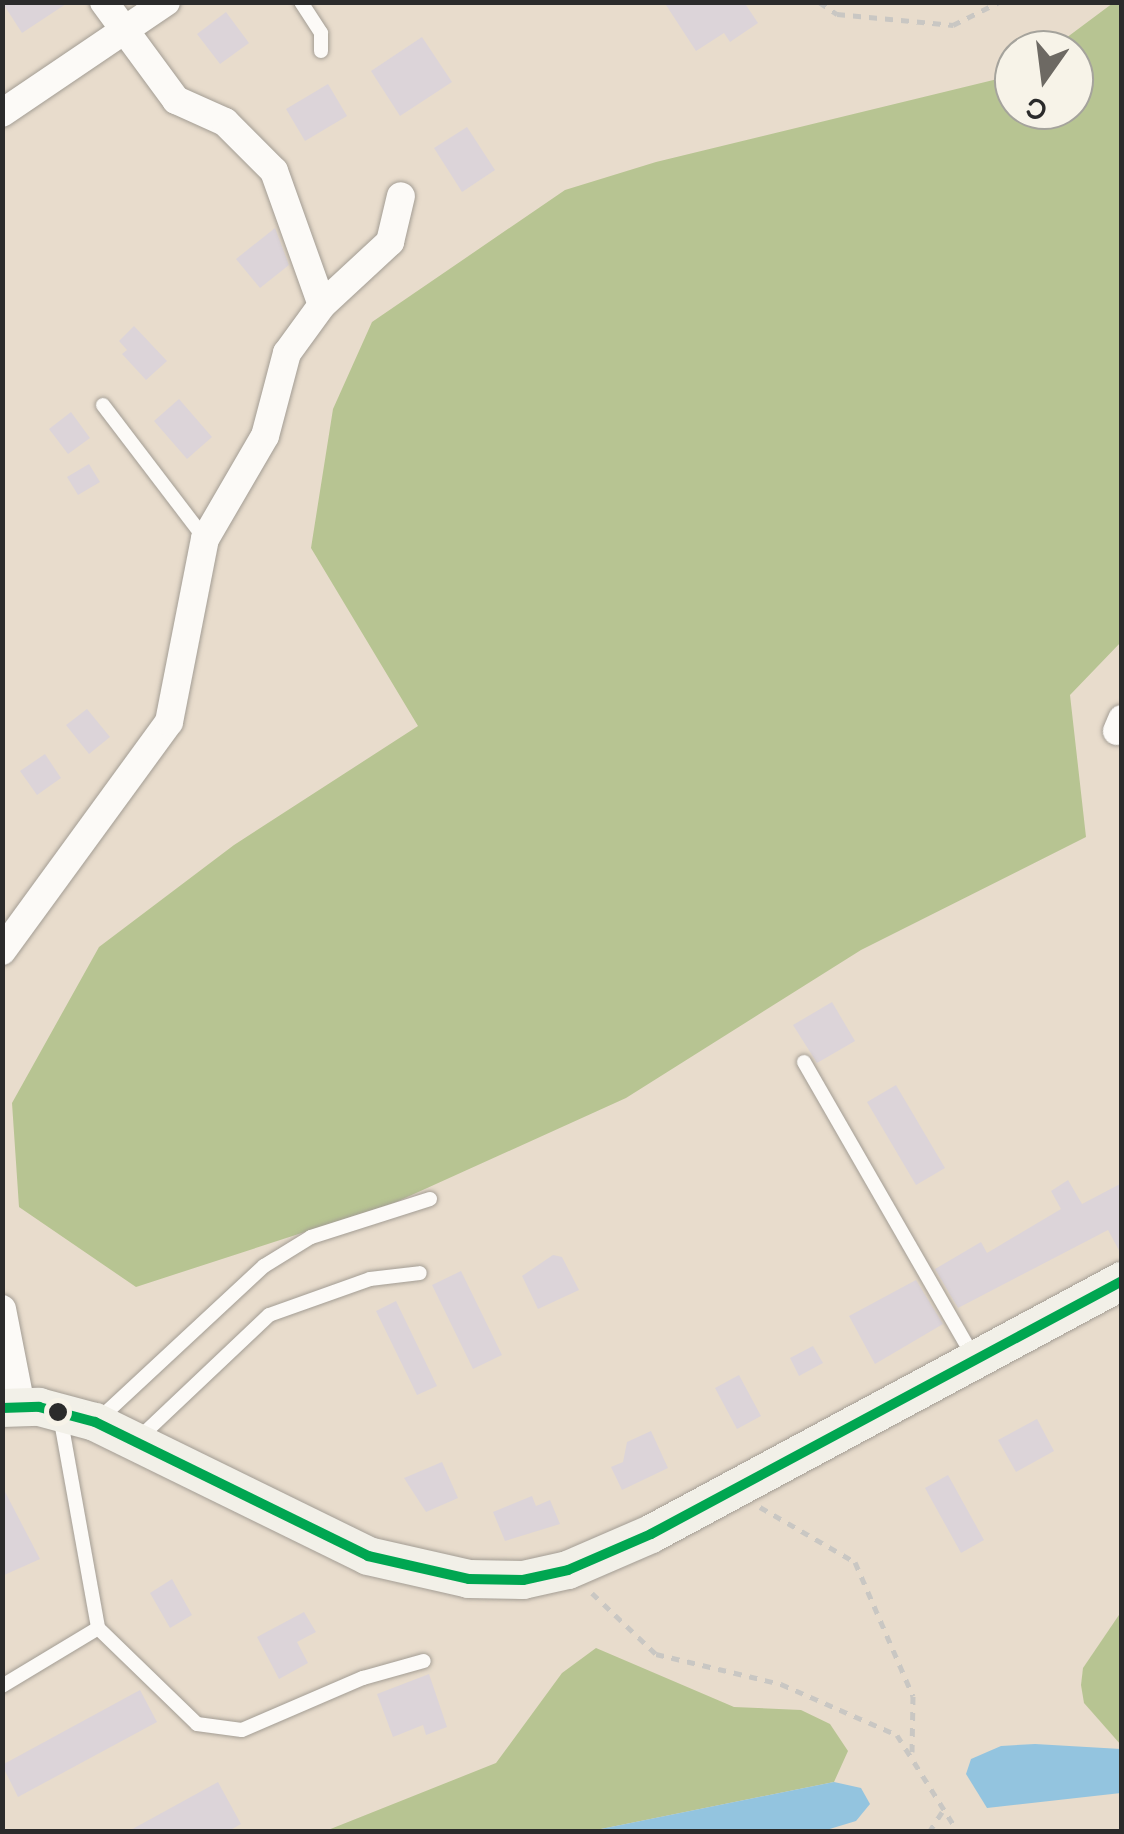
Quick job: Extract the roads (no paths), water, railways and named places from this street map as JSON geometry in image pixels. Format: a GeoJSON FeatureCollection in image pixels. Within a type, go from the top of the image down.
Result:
{"type":"FeatureCollection","features":[{"type":"Feature","properties":{"kind":"street"},"geometry":{"type":"LineString","coordinates":[[104,2],[176,100],[225,122],[274,171],[322,305]]}},
{"type":"Feature","properties":{"kind":"street"},"geometry":{"type":"LineString","coordinates":[[2,113],[166,2]]}},
{"type":"Feature","properties":{"kind":"street"},"geometry":{"type":"LineString","coordinates":[[2,951],[169,722],[205,539],[265,436],[287,353],[322,305],[390,242],[401,196]]}},
{"type":"Feature","properties":{"kind":"street"},"geometry":{"type":"LineString","coordinates":[[2,1309],[12,1407],[59,1410],[96,1422],[317,1533],[412,1570],[469,1579],[523,1580],[568,1570],[732,1491],[1122,1280]]}},
{"type":"Feature","properties":{"kind":"lane"},"geometry":{"type":"LineString","coordinates":[[301,2],[321,33],[321,51]]}},
{"type":"Feature","properties":{"kind":"lane"},"geometry":{"type":"LineString","coordinates":[[103,405],[205,539]]}},
{"type":"Feature","properties":{"kind":"lane"},"geometry":{"type":"LineString","coordinates":[[804,1062],[975,1359]]}},
{"type":"Feature","properties":{"kind":"lane"},"geometry":{"type":"LineString","coordinates":[[96,1422],[264,1266],[311,1237],[430,1200]]}},
{"type":"Feature","properties":{"kind":"lane"},"geometry":{"type":"LineString","coordinates":[[137,1440],[269,1315],[370,1279],[420,1273]]}},
{"type":"Feature","properties":{"kind":"lane"},"geometry":{"type":"LineString","coordinates":[[59,1410],[98,1628],[196,1724],[242,1730],[363,1678],[424,1662]]}},
{"type":"Feature","properties":{"kind":"lane"},"geometry":{"type":"LineString","coordinates":[[2,1686],[98,1628]]}},
{"type":"Feature","properties":{"kind":"water"},"geometry":{"type":"Polygon","coordinates":[[[1001,1746],[1121,1749],[1121,1793],[987,1808],[966,1774],[971,1759],[1001,1746]]]}},
{"type":"Feature","properties":{"kind":"water"},"geometry":{"type":"Polygon","coordinates":[[[834,1782],[861,1788],[870,1804],[856,1821],[823,1831],[591,1831],[834,1782]]]}}]}
